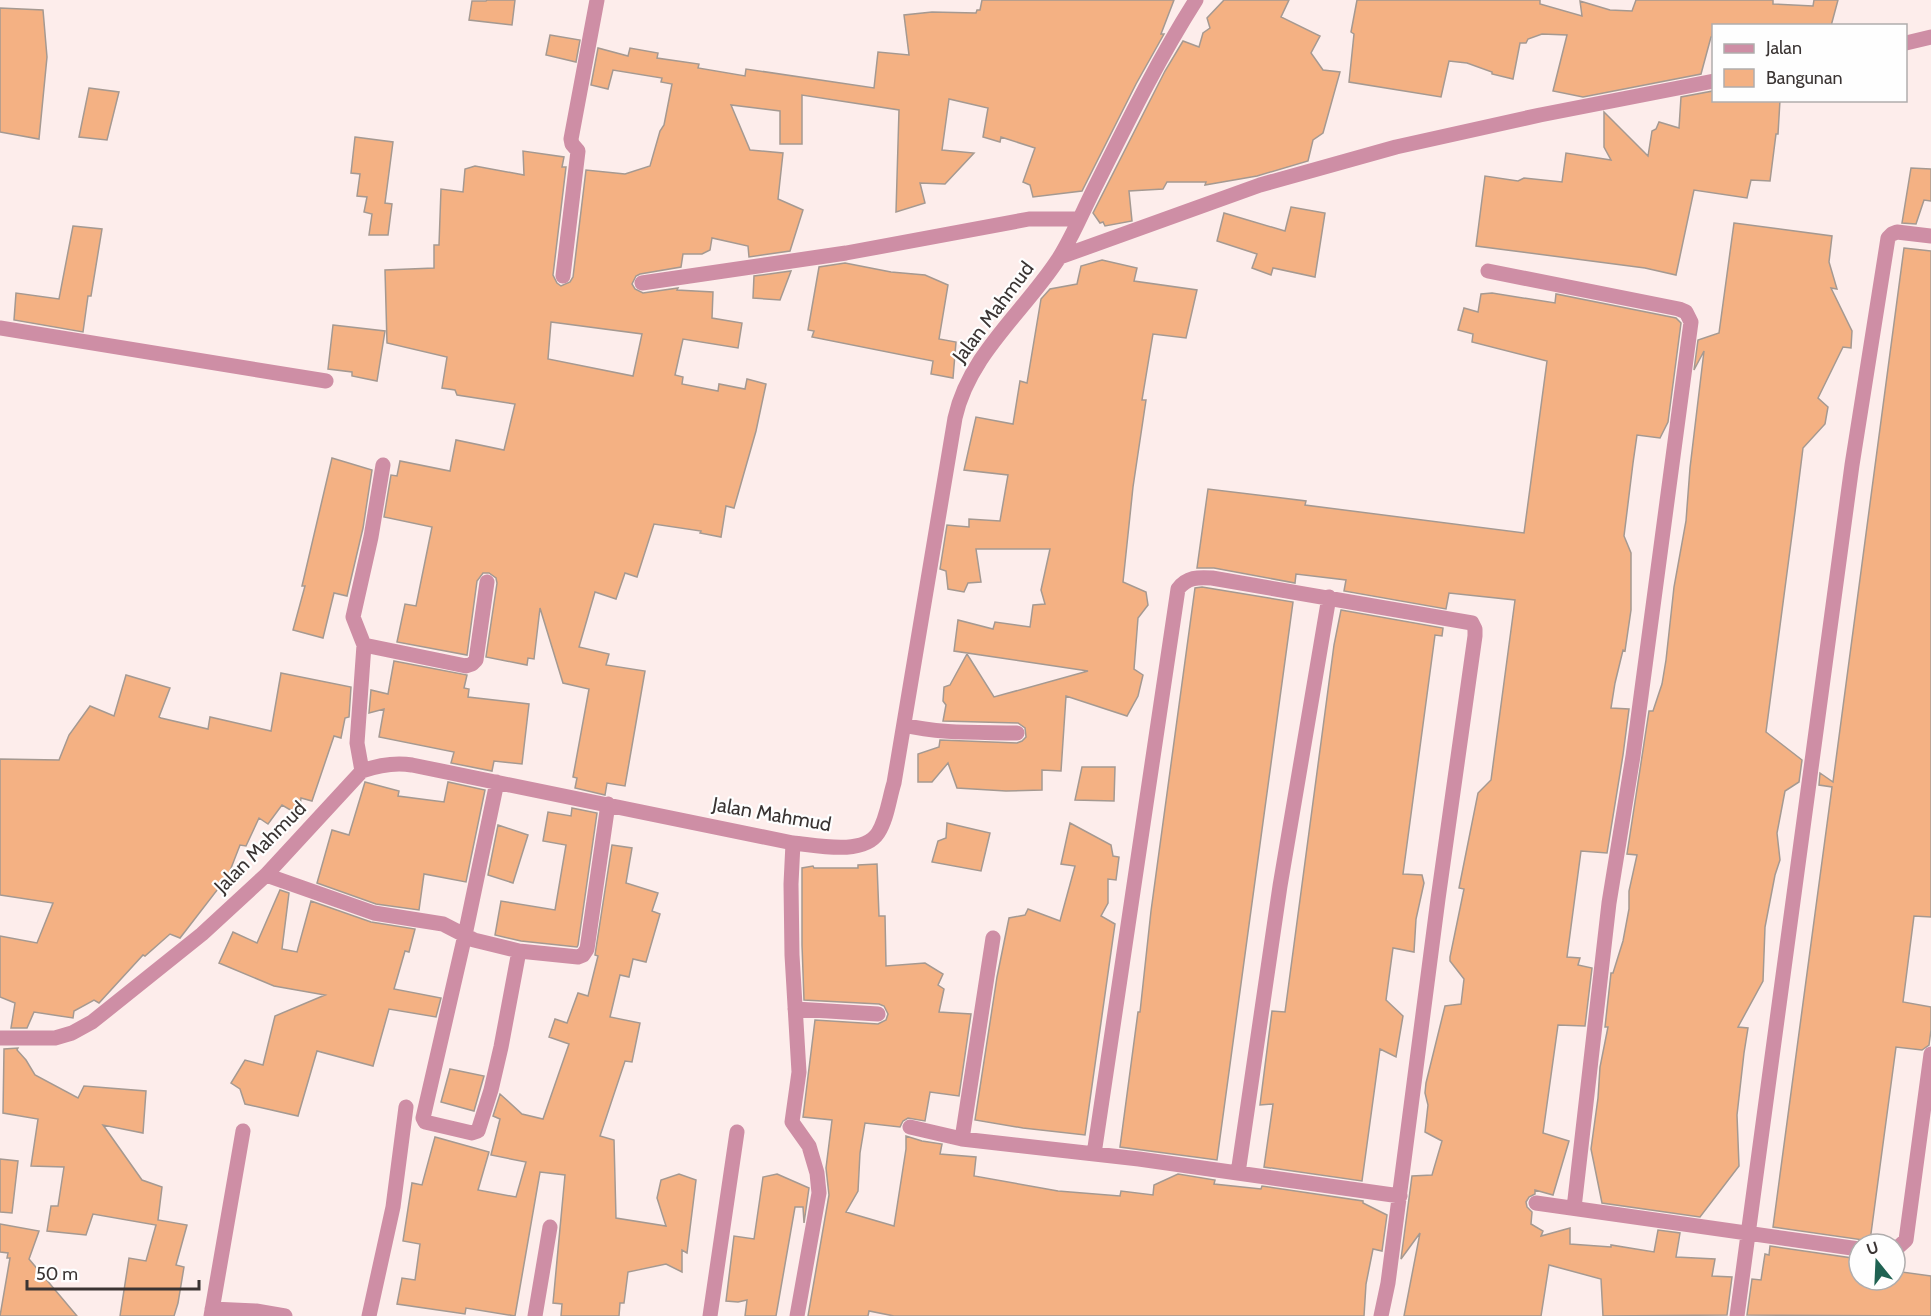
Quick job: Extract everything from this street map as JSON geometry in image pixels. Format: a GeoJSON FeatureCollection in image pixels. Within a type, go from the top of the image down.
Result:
{"type":"FeatureCollection","features":[{"type":"Feature","properties":{"kind":"street"},"geometry":{"type":"LineString","coordinates":[[563,276],[578,151],[570,139],[597,0]]}},
{"type":"Feature","properties":{"kind":"street","name":"Jalan Mahmud"},"geometry":{"type":"LineString","coordinates":[[0,1038],[55,1038],[72,1033],[92,1022],[202,934],[266,875],[362,771],[382,765],[400,763],[793,843],[849,848],[866,843],[878,834],[885,818],[894,783],[929,564],[959,402],[966,383],[989,348],[1060,257],[1135,106],[1196,0]]}},
{"type":"Feature","properties":{"kind":"street"},"geometry":{"type":"LineString","coordinates":[[1907,43],[1931,37]]}},
{"type":"Feature","properties":{"kind":"street"},"geometry":{"type":"LineString","coordinates":[[1060,257],[1260,185],[1396,147],[1540,115],[1712,81]]}},
{"type":"Feature","properties":{"kind":"street"},"geometry":{"type":"LineString","coordinates":[[642,283],[846,253],[1029,219],[1079,219]]}},
{"type":"Feature","properties":{"kind":"street"},"geometry":{"type":"LineString","coordinates":[[1737,1316],[1852,465],[1888,238],[1898,232],[1931,236]]}},
{"type":"Feature","properties":{"kind":"street"},"geometry":{"type":"LineString","coordinates":[[1488,271],[1679,309],[1686,312],[1691,322],[1633,756],[1610,903],[1574,1208]]}},
{"type":"Feature","properties":{"kind":"street"},"geometry":{"type":"LineString","coordinates":[[0,328],[326,381]]}},
{"type":"Feature","properties":{"kind":"street"},"geometry":{"type":"LineString","coordinates":[[362,771],[357,743],[364,645],[353,617],[371,537],[383,465]]}},
{"type":"Feature","properties":{"kind":"street"},"geometry":{"type":"LineString","coordinates":[[1094,1154],[1178,589],[1183,581],[1190,578],[1204,578],[1329,597],[1472,623],[1475,629],[1400,1196],[1386,1297],[1381,1316]]}},
{"type":"Feature","properties":{"kind":"street"},"geometry":{"type":"LineString","coordinates":[[364,645],[466,666],[472,664],[476,660],[487,582]]}},
{"type":"Feature","properties":{"kind":"street"},"geometry":{"type":"LineString","coordinates":[[1238,1173],[1280,886],[1329,597]]}},
{"type":"Feature","properties":{"kind":"street"},"geometry":{"type":"LineString","coordinates":[[904,724],[920,729],[945,731],[1017,733]]}},
{"type":"Feature","properties":{"kind":"street"},"geometry":{"type":"LineString","coordinates":[[497,782],[423,1118],[425,1122],[472,1134],[478,1131],[501,1047],[519,951]]}},
{"type":"Feature","properties":{"kind":"street"},"geometry":{"type":"LineString","coordinates":[[266,875],[374,913],[443,924],[474,940],[519,951],[578,957],[583,955],[587,949],[608,804]]}},
{"type":"Feature","properties":{"kind":"street"},"geometry":{"type":"LineString","coordinates":[[793,843],[791,919],[799,1072],[792,1122],[809,1146],[817,1173],[819,1193],[797,1316]]}},
{"type":"Feature","properties":{"kind":"street"},"geometry":{"type":"LineString","coordinates":[[962,1138],[993,938]]}},
{"type":"Feature","properties":{"kind":"street"},"geometry":{"type":"LineString","coordinates":[[795,1009],[878,1014]]}},
{"type":"Feature","properties":{"kind":"street"},"geometry":{"type":"LineString","coordinates":[[1907,1233],[1931,1054]]}},
{"type":"Feature","properties":{"kind":"street"},"geometry":{"type":"LineString","coordinates":[[369,1316],[393,1207],[406,1107]]}},
{"type":"Feature","properties":{"kind":"street"},"geometry":{"type":"LineString","coordinates":[[910,1127],[962,1138],[1400,1196]]}},
{"type":"Feature","properties":{"kind":"street"},"geometry":{"type":"LineString","coordinates":[[243,1131],[212,1313],[256,1311],[285,1316]]}},
{"type":"Feature","properties":{"kind":"street"},"geometry":{"type":"LineString","coordinates":[[710,1316],[737,1132]]}},
{"type":"Feature","properties":{"kind":"street"},"geometry":{"type":"LineString","coordinates":[[1536,1203],[1847,1247]]}},
{"type":"Feature","properties":{"kind":"street"},"geometry":{"type":"LineString","coordinates":[[535,1316],[550,1227]]}},
{"type":"Feature","properties":{"kind":"building"},"geometry":{"type":"Polygon","coordinates":[[[515,0],[512,25],[469,20],[472,1],[515,0]]]}},
{"type":"Feature","properties":{"kind":"building"},"geometry":{"type":"Polygon","coordinates":[[[982,0],[1174,0],[1161,34],[1164,34],[1082,191],[1033,197],[1030,185],[1023,182],[1035,148],[1001,137],[1000,142],[983,137],[988,108],[949,99],[942,150],[974,153],[945,184],[920,183],[925,203],[896,212],[899,110],[802,95],[802,144],[780,144],[780,111],[731,105],[750,150],[783,153],[778,199],[803,210],[790,251],[749,257],[748,246],[712,238],[710,250],[702,254],[683,254],[681,267],[640,274],[636,276],[632,284],[635,289],[643,293],[678,288],[677,290],[713,292],[712,318],[742,323],[738,348],[683,339],[675,375],[683,377],[682,384],[718,391],[719,384],[745,389],[747,379],[766,384],[756,431],[734,508],[726,506],[721,537],[700,533],[701,531],[654,524],[637,577],[625,573],[616,599],[595,592],[579,647],[609,654],[606,665],[645,671],[625,786],[607,783],[605,795],[575,788],[577,778],[573,777],[589,689],[563,683],[540,608],[534,659],[528,658],[527,665],[486,657],[497,583],[496,578],[489,573],[483,573],[477,581],[467,655],[397,642],[405,604],[416,606],[432,527],[384,517],[391,475],[397,476],[400,461],[450,471],[456,440],[504,450],[515,404],[457,395],[455,390],[442,388],[447,357],[387,343],[385,270],[434,268],[434,245],[439,245],[441,189],[463,192],[465,169],[475,166],[524,175],[523,151],[564,157],[562,167],[566,167],[553,275],[561,286],[570,282],[573,277],[586,170],[625,174],[650,166],[660,131],[664,125],[672,84],[661,82],[662,78],[613,70],[608,89],[591,85],[598,48],[628,56],[630,48],[658,53],[657,58],[699,64],[698,68],[745,76],[746,69],[874,88],[878,52],[909,55],[904,15],[932,12],[976,13],[980,10],[982,0]],[[551,322],[548,359],[633,376],[642,334],[551,322]]]}},
{"type":"Feature","properties":{"kind":"building"},"geometry":{"type":"Polygon","coordinates":[[[1224,0],[1289,0],[1281,17],[1320,36],[1311,53],[1323,70],[1340,72],[1323,133],[1313,140],[1308,161],[1257,176],[1205,185],[1206,182],[1167,182],[1163,189],[1129,191],[1132,221],[1105,226],[1093,213],[1165,71],[1183,41],[1199,47],[1203,33],[1210,28],[1207,18],[1224,0]]]}},
{"type":"Feature","properties":{"kind":"building"},"geometry":{"type":"Polygon","coordinates":[[[1357,0],[1540,0],[1540,4],[1582,16],[1580,1],[1610,10],[1632,11],[1636,0],[1773,0],[1773,4],[1813,6],[1814,0],[1838,0],[1832,24],[1712,24],[1712,37],[1701,74],[1583,97],[1553,91],[1567,35],[1542,34],[1528,39],[1526,43],[1520,43],[1513,79],[1492,74],[1492,72],[1467,63],[1449,61],[1441,97],[1349,82],[1354,34],[1351,32],[1357,0]]]}},
{"type":"Feature","properties":{"kind":"building"},"geometry":{"type":"Polygon","coordinates":[[[0,8],[43,10],[47,57],[39,139],[0,132],[0,8]]]}},
{"type":"Feature","properties":{"kind":"building"},"geometry":{"type":"Polygon","coordinates":[[[550,35],[580,40],[576,62],[546,55],[550,35]]]}},
{"type":"Feature","properties":{"kind":"building"},"geometry":{"type":"Polygon","coordinates":[[[89,88],[119,92],[107,140],[79,137],[89,88]]]}},
{"type":"Feature","properties":{"kind":"building"},"geometry":{"type":"Polygon","coordinates":[[[1712,91],[1712,102],[1780,102],[1778,134],[1776,134],[1770,181],[1751,180],[1747,198],[1694,190],[1676,275],[1645,268],[1476,246],[1485,176],[1518,181],[1524,178],[1562,182],[1566,153],[1611,160],[1604,147],[1604,112],[1648,156],[1652,131],[1656,129],[1659,122],[1679,128],[1681,97],[1712,91]]]}},
{"type":"Feature","properties":{"kind":"building"},"geometry":{"type":"Polygon","coordinates":[[[355,137],[393,142],[385,203],[392,204],[388,235],[369,235],[372,214],[364,212],[367,197],[357,196],[360,174],[351,173],[355,137]]]}},
{"type":"Feature","properties":{"kind":"building"},"geometry":{"type":"Polygon","coordinates":[[[1911,168],[1931,169],[1931,201],[1924,200],[1916,224],[1902,223],[1911,168]]]}},
{"type":"Feature","properties":{"kind":"building"},"geometry":{"type":"Polygon","coordinates":[[[1291,207],[1325,213],[1315,277],[1273,268],[1271,275],[1252,268],[1257,254],[1217,241],[1224,213],[1285,231],[1291,207]]]}},
{"type":"Feature","properties":{"kind":"building"},"geometry":{"type":"Polygon","coordinates":[[[1734,223],[1832,236],[1829,262],[1837,289],[1831,288],[1852,331],[1851,348],[1843,347],[1818,398],[1828,407],[1825,424],[1803,448],[1766,732],[1802,760],[1799,782],[1785,791],[1777,833],[1780,860],[1765,927],[1763,981],[1738,1027],[1748,1028],[1737,1115],[1739,1166],[1700,1217],[1602,1203],[1591,1149],[1600,1067],[1608,1027],[1605,1027],[1611,973],[1613,973],[1623,941],[1629,909],[1629,891],[1637,855],[1627,854],[1649,711],[1653,711],[1662,684],[1674,587],[1686,521],[1704,351],[1694,370],[1698,340],[1719,333],[1734,223]]]}},
{"type":"Feature","properties":{"kind":"building"},"geometry":{"type":"Polygon","coordinates":[[[73,226],[102,229],[83,332],[14,320],[16,293],[59,299],[73,226]]]}},
{"type":"Feature","properties":{"kind":"building"},"geometry":{"type":"Polygon","coordinates":[[[1904,248],[1931,251],[1931,917],[1914,916],[1903,1002],[1931,1007],[1931,1030],[1929,1045],[1922,1050],[1896,1047],[1871,1232],[1847,1232],[1847,1238],[1773,1227],[1832,787],[1819,785],[1820,773],[1833,782],[1904,248]]]}},
{"type":"Feature","properties":{"kind":"building"},"geometry":{"type":"Polygon","coordinates":[[[1102,260],[1137,268],[1134,281],[1197,290],[1186,338],[1153,334],[1142,400],[1146,400],[1133,487],[1123,582],[1146,592],[1148,605],[1138,618],[1134,669],[1143,675],[1138,696],[1127,716],[1066,696],[1061,771],[1042,770],[1042,790],[1006,791],[957,788],[948,763],[932,782],[918,782],[918,754],[939,747],[940,740],[1017,743],[1026,737],[1025,728],[1018,723],[943,721],[946,705],[943,701],[944,687],[950,685],[967,654],[994,697],[1088,671],[954,651],[958,620],[993,629],[995,622],[1030,627],[1033,605],[1045,604],[1041,590],[1050,549],[976,549],[981,582],[968,583],[964,592],[948,589],[946,571],[940,569],[947,525],[969,527],[969,519],[1000,521],[1008,475],[964,470],[976,417],[1013,424],[1020,381],[1027,383],[1041,299],[1050,289],[1077,284],[1081,266],[1102,260]]]}},
{"type":"Feature","properties":{"kind":"building"},"geometry":{"type":"Polygon","coordinates":[[[845,263],[891,272],[925,275],[948,285],[939,339],[956,342],[953,378],[931,374],[933,361],[812,337],[814,331],[808,330],[819,267],[845,263]]]}},
{"type":"Feature","properties":{"kind":"building"},"geometry":{"type":"Polygon","coordinates":[[[791,271],[780,300],[753,298],[754,276],[791,271]]]}},
{"type":"Feature","properties":{"kind":"building"},"geometry":{"type":"Polygon","coordinates":[[[1492,293],[1555,303],[1556,294],[1676,318],[1681,323],[1668,422],[1660,438],[1637,435],[1633,463],[1624,536],[1631,553],[1631,610],[1625,651],[1623,650],[1611,708],[1629,709],[1623,755],[1607,853],[1581,851],[1567,957],[1580,958],[1578,965],[1592,968],[1585,1026],[1558,1025],[1543,1133],[1569,1141],[1553,1195],[1535,1190],[1535,1194],[1526,1202],[1532,1212],[1531,1224],[1543,1231],[1541,1236],[1570,1228],[1570,1244],[1611,1247],[1611,1245],[1654,1252],[1658,1230],[1680,1233],[1676,1257],[1715,1259],[1712,1276],[1732,1277],[1727,1315],[1603,1316],[1601,1279],[1549,1265],[1541,1316],[1404,1316],[1420,1233],[1401,1259],[1412,1176],[1432,1175],[1442,1141],[1425,1132],[1428,1105],[1425,1093],[1426,1083],[1445,1006],[1461,1004],[1464,979],[1450,961],[1464,889],[1459,888],[1478,793],[1491,780],[1515,600],[1449,593],[1446,609],[1344,591],[1346,580],[1296,574],[1295,583],[1214,568],[1197,568],[1208,489],[1306,501],[1305,505],[1524,533],[1547,361],[1472,342],[1473,334],[1458,330],[1464,308],[1478,312],[1481,294],[1492,293]]]}},
{"type":"Feature","properties":{"kind":"building"},"geometry":{"type":"Polygon","coordinates":[[[333,325],[385,331],[377,381],[352,376],[352,372],[328,369],[333,325]]]}},
{"type":"Feature","properties":{"kind":"building"},"geometry":{"type":"Polygon","coordinates":[[[332,458],[372,470],[363,528],[347,596],[334,593],[323,638],[293,630],[305,586],[302,586],[332,458]]]}},
{"type":"Feature","properties":{"kind":"building"},"geometry":{"type":"Polygon","coordinates":[[[1202,587],[1293,602],[1217,1160],[1120,1147],[1138,1012],[1140,1012],[1151,911],[1195,588],[1202,587]]]}},
{"type":"Feature","properties":{"kind":"building"},"geometry":{"type":"Polygon","coordinates":[[[1341,610],[1443,628],[1442,636],[1435,635],[1403,874],[1422,875],[1424,883],[1416,919],[1414,952],[1393,948],[1386,1000],[1403,1016],[1396,1057],[1380,1049],[1362,1181],[1264,1167],[1273,1104],[1260,1105],[1272,1011],[1285,1012],[1334,645],[1341,610]]]}},
{"type":"Feature","properties":{"kind":"building"},"geometry":{"type":"Polygon","coordinates":[[[394,661],[467,675],[464,688],[469,689],[468,697],[529,704],[522,764],[494,761],[492,771],[451,763],[454,752],[379,737],[384,709],[369,713],[371,690],[388,694],[394,661]]]}},
{"type":"Feature","properties":{"kind":"building"},"geometry":{"type":"Polygon","coordinates":[[[281,673],[351,687],[349,717],[345,718],[341,738],[334,736],[312,801],[301,798],[299,815],[282,805],[268,824],[259,818],[246,846],[240,845],[228,876],[180,938],[170,934],[145,956],[143,955],[99,1003],[94,1000],[74,1011],[73,1018],[34,1012],[27,1028],[11,1028],[15,1003],[0,997],[0,936],[37,943],[53,903],[0,895],[0,759],[59,760],[69,735],[90,706],[114,716],[126,675],[170,688],[159,717],[161,718],[208,729],[210,717],[271,731],[281,673]]]}},
{"type":"Feature","properties":{"kind":"building"},"geometry":{"type":"Polygon","coordinates":[[[1082,767],[1115,767],[1114,801],[1075,800],[1082,767]]]}},
{"type":"Feature","properties":{"kind":"building"},"geometry":{"type":"Polygon","coordinates":[[[365,782],[399,791],[398,796],[444,802],[448,782],[485,790],[466,882],[424,874],[419,910],[376,904],[317,883],[332,830],[349,835],[365,782]]]}},
{"type":"Feature","properties":{"kind":"building"},"geometry":{"type":"Polygon","coordinates":[[[572,808],[597,813],[577,947],[521,941],[495,935],[501,901],[555,910],[566,845],[543,841],[548,812],[571,816],[572,808]]]}},
{"type":"Feature","properties":{"kind":"building"},"geometry":{"type":"Polygon","coordinates":[[[947,823],[990,833],[981,871],[932,862],[938,841],[946,838],[947,823]]]}},
{"type":"Feature","properties":{"kind":"building"},"geometry":{"type":"Polygon","coordinates":[[[1070,823],[1111,845],[1113,856],[1119,857],[1116,880],[1108,879],[1108,903],[1101,916],[1115,924],[1085,1135],[975,1120],[997,977],[1009,918],[1025,915],[1028,909],[1060,921],[1075,866],[1061,864],[1070,823]]]}},
{"type":"Feature","properties":{"kind":"building"},"geometry":{"type":"Polygon","coordinates":[[[498,825],[528,835],[513,883],[488,875],[498,825]]]}},
{"type":"Feature","properties":{"kind":"building"},"geometry":{"type":"Polygon","coordinates":[[[612,845],[632,848],[626,883],[658,893],[652,911],[660,914],[646,962],[633,959],[629,977],[620,975],[610,1017],[640,1023],[632,1062],[625,1061],[600,1136],[614,1140],[616,1218],[666,1226],[657,1198],[661,1180],[679,1174],[696,1180],[687,1253],[682,1250],[682,1272],[666,1264],[628,1272],[624,1303],[620,1303],[619,1316],[561,1316],[562,1304],[553,1303],[565,1175],[540,1172],[515,1316],[466,1308],[465,1314],[397,1304],[402,1278],[415,1280],[420,1244],[403,1241],[412,1183],[422,1185],[435,1137],[489,1152],[478,1190],[516,1197],[526,1162],[491,1155],[500,1119],[493,1116],[500,1094],[522,1114],[543,1119],[569,1044],[549,1037],[555,1019],[567,1023],[578,993],[588,996],[598,956],[595,955],[612,845]]]}},
{"type":"Feature","properties":{"kind":"building"},"geometry":{"type":"Polygon","coordinates":[[[877,864],[879,916],[885,916],[886,966],[925,963],[943,974],[938,985],[944,989],[939,1012],[971,1014],[959,1096],[930,1092],[925,1121],[908,1118],[900,1127],[865,1123],[860,1153],[858,1191],[846,1212],[894,1226],[906,1136],[942,1144],[940,1154],[976,1157],[974,1176],[1058,1191],[1120,1196],[1121,1191],[1153,1195],[1154,1185],[1178,1174],[1215,1180],[1214,1184],[1261,1189],[1262,1186],[1363,1201],[1387,1215],[1382,1251],[1373,1249],[1366,1284],[1364,1316],[894,1316],[869,1311],[868,1316],[808,1316],[829,1195],[826,1168],[832,1120],[803,1117],[815,1020],[878,1024],[886,1020],[888,1014],[884,1006],[879,1004],[804,1000],[802,868],[813,866],[814,868],[858,868],[858,865],[877,864]]]}},
{"type":"Feature","properties":{"kind":"building"},"geometry":{"type":"Polygon","coordinates":[[[280,890],[289,893],[282,949],[297,952],[311,901],[371,922],[415,929],[409,952],[405,951],[394,989],[441,998],[436,1017],[389,1009],[373,1066],[317,1051],[298,1116],[245,1104],[240,1089],[231,1083],[245,1060],[263,1065],[275,1016],[325,995],[274,986],[219,963],[233,932],[257,943],[280,890]]]}},
{"type":"Feature","properties":{"kind":"building"},"geometry":{"type":"Polygon","coordinates":[[[18,1048],[17,1050],[35,1075],[78,1098],[84,1086],[146,1091],[143,1133],[103,1125],[142,1180],[162,1187],[158,1220],[187,1225],[176,1265],[184,1267],[174,1316],[120,1316],[129,1258],[146,1261],[156,1225],[93,1214],[86,1235],[47,1231],[51,1206],[58,1206],[64,1167],[31,1166],[38,1119],[3,1113],[4,1049],[18,1048]]]}},
{"type":"Feature","properties":{"kind":"building"},"geometry":{"type":"Polygon","coordinates":[[[450,1069],[484,1076],[474,1111],[441,1102],[450,1069]]]}},
{"type":"Feature","properties":{"kind":"building"},"geometry":{"type":"Polygon","coordinates":[[[0,1159],[18,1161],[12,1213],[0,1212],[0,1159]]]}},
{"type":"Feature","properties":{"kind":"building"},"geometry":{"type":"Polygon","coordinates":[[[777,1174],[809,1188],[804,1223],[803,1207],[795,1207],[776,1316],[745,1316],[747,1300],[726,1301],[734,1236],[754,1239],[763,1177],[777,1174]]]}},
{"type":"Feature","properties":{"kind":"building"},"geometry":{"type":"Polygon","coordinates":[[[0,1224],[39,1231],[29,1259],[77,1316],[0,1316],[10,1258],[7,1258],[8,1253],[0,1252],[0,1224]]]}},
{"type":"Feature","properties":{"kind":"building"},"geometry":{"type":"Polygon","coordinates":[[[1770,1246],[1847,1257],[1847,1292],[1907,1292],[1907,1273],[1931,1276],[1931,1316],[1747,1315],[1752,1279],[1761,1280],[1765,1254],[1769,1255],[1770,1246]]]}}]}
